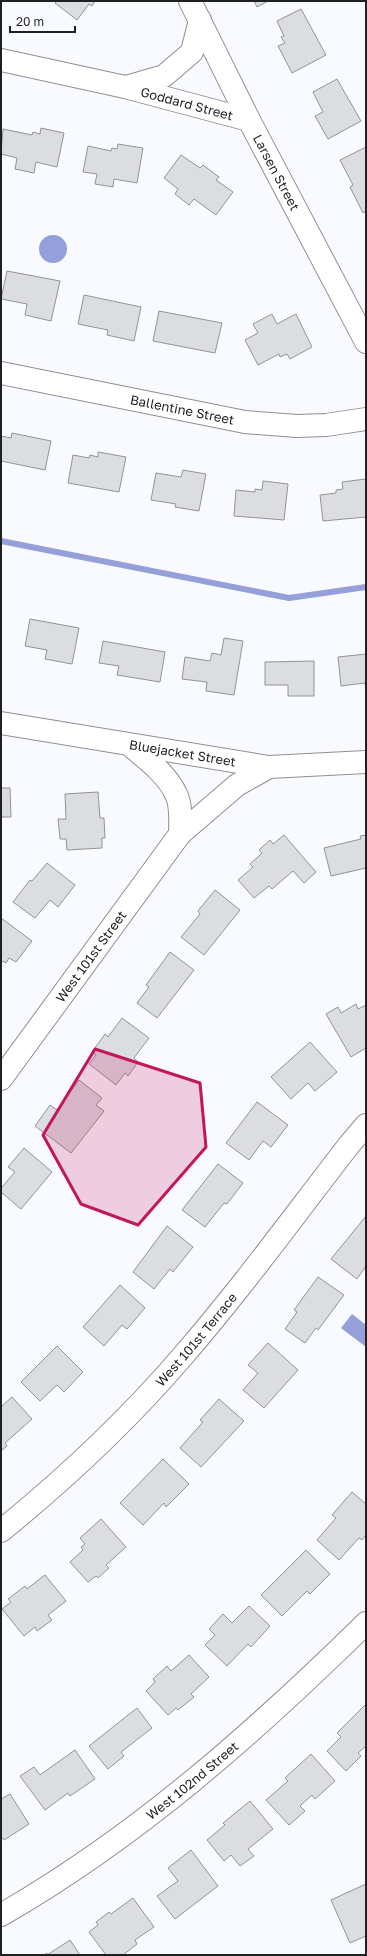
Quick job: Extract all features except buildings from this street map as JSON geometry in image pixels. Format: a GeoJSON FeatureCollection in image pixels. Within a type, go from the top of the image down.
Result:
{"type":"FeatureCollection","features":[{"type":"Feature","properties":{"kind":"street","name":"Larsen Street"},"geometry":{"type":"LineString","coordinates":[[190,1],[249,120],[366,342]]}},
{"type":"Feature","properties":{"kind":"street","name":"Goddard Street"},"geometry":{"type":"LineString","coordinates":[[125,87],[164,76],[192,52],[200,20]]}},
{"type":"Feature","properties":{"kind":"street","name":"Goddard Street"},"geometry":{"type":"LineString","coordinates":[[1,60],[125,87],[249,120]]}},
{"type":"Feature","properties":{"kind":"street","name":"Ballentine Street"},"geometry":{"type":"LineString","coordinates":[[1,373],[245,422],[319,426],[366,419]]}},
{"type":"Feature","properties":{"kind":"street","name":"Bluejacket Street"},"geometry":{"type":"LineString","coordinates":[[1,723],[269,767],[366,762]]}},
{"type":"Feature","properties":{"kind":"street"},"geometry":{"type":"LineString","coordinates":[[130,745],[164,776],[177,795],[180,811],[180,834]]}},
{"type":"Feature","properties":{"kind":"street","name":"West 101st Street"},"geometry":{"type":"LineString","coordinates":[[1,1079],[180,834],[237,785],[269,767]]}},
{"type":"Feature","properties":{"kind":"street","name":"West 101st Terrace"},"geometry":{"type":"LineString","coordinates":[[1,1531],[51,1490],[116,1428],[182,1358],[232,1298],[366,1125]]}},
{"type":"Feature","properties":{"kind":"street","name":"West 102nd Street"},"geometry":{"type":"LineString","coordinates":[[1,1915],[82,1864],[140,1823],[208,1770],[289,1699],[366,1623]]}},
{"type":"Feature","properties":{"kind":"highlighted area"},"geometry":{"type":"Polygon","coordinates":[[[95,1049],[200,1083],[206,1147],[138,1225],[81,1204],[43,1135],[95,1049]]]}},
{"type":"Feature","properties":{"kind":"water"},"geometry":{"type":"Polygon","coordinates":[[[53,235],[63,239],[67,249],[63,259],[53,263],[43,259],[39,249],[43,239],[53,235]]]}},
{"type":"Feature","properties":{"kind":"water"},"geometry":{"type":"Polygon","coordinates":[[[352,1314],[366,1325],[366,1347],[341,1328],[352,1314]]]}},
{"type":"Feature","properties":{"kind":"waterway"},"geometry":{"type":"LineString","coordinates":[[1,541],[289,598],[366,587]]}}]}
